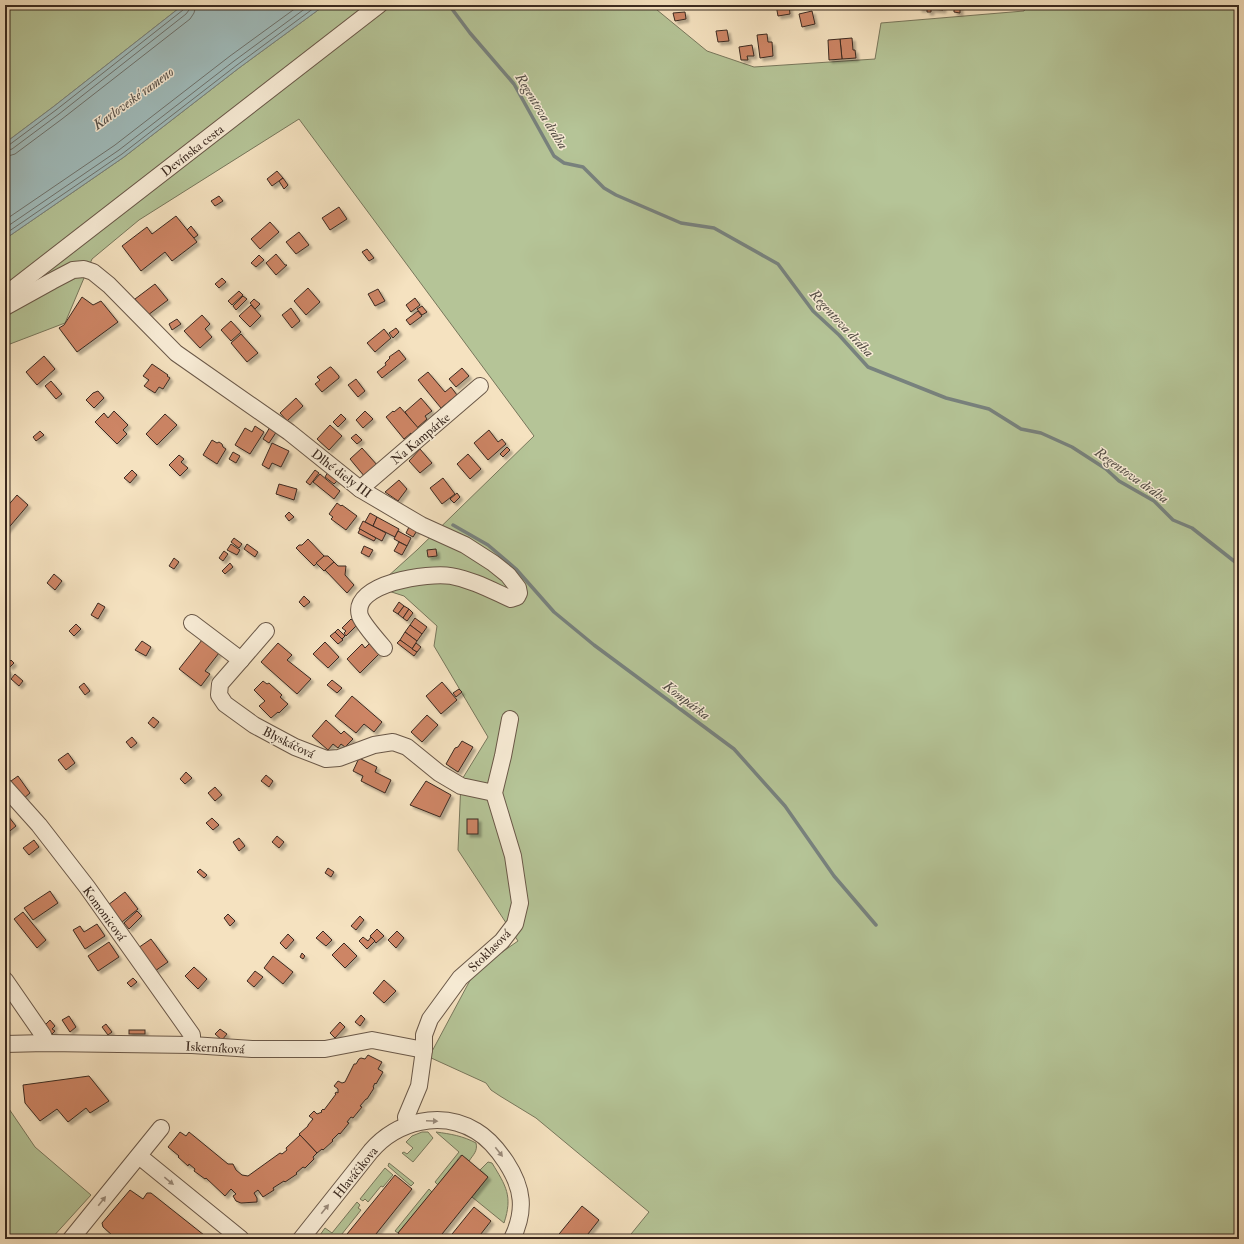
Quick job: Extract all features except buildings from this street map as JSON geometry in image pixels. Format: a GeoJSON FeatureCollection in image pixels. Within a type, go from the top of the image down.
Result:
{"type":"FeatureCollection","features":[{"type":"Feature","properties":{"kind":"street","name":"Devínska cesta"},"geometry":{"type":"LineString","coordinates":[[5,295],[379,5]]}},
{"type":"Feature","properties":{"kind":"street","name":"Dlhé diely III"},"geometry":{"type":"LineString","coordinates":[[5,307],[73,270],[84,269],[93,272],[109,285],[176,353],[289,432],[360,489],[421,525],[465,545],[493,563],[508,575],[518,588],[519,593],[517,597],[511,599],[467,579],[449,575],[421,576],[391,582],[366,596],[360,607],[360,616],[384,648]]}},
{"type":"Feature","properties":{"kind":"street","name":"Na Kampárke"},"geometry":{"type":"LineString","coordinates":[[360,489],[480,386]]}},
{"type":"Feature","properties":{"kind":"street"},"geometry":{"type":"LineString","coordinates":[[192,623],[241,660]]}},
{"type":"Feature","properties":{"kind":"street","name":"Blyskáčová"},"geometry":{"type":"LineString","coordinates":[[266,631],[220,684],[219,695],[225,704],[254,725],[295,747],[326,759],[339,758],[374,745],[394,742],[407,747],[439,773],[461,786],[494,793]]}},
{"type":"Feature","properties":{"kind":"street"},"geometry":{"type":"LineString","coordinates":[[494,793],[510,718]]}},
{"type":"Feature","properties":{"kind":"street","name":"Komonicová"},"geometry":{"type":"LineString","coordinates":[[5,787],[39,825],[129,945],[192,1034],[192,1045]]}},
{"type":"Feature","properties":{"kind":"street","name":"Stoklasová"},"geometry":{"type":"LineString","coordinates":[[407,1125],[406,1117],[419,1086],[424,1050],[424,1035],[430,1019],[460,978],[502,941],[515,924],[520,903],[513,856],[494,793]]}},
{"type":"Feature","properties":{"kind":"street"},"geometry":{"type":"LineString","coordinates":[[5,980],[43,1035],[46,1043]]}},
{"type":"Feature","properties":{"kind":"street","name":"Iskerníková"},"geometry":{"type":"LineString","coordinates":[[5,1044],[46,1043],[192,1045],[252,1049],[325,1049],[372,1040],[424,1050]]}},
{"type":"Feature","properties":{"kind":"street","name":"Hlaváčikova"},"geometry":{"type":"LineString","coordinates":[[301,1239],[375,1147],[387,1137],[407,1125],[424,1120],[434,1120],[456,1123],[469,1127],[489,1141],[504,1160],[520,1190],[521,1208],[518,1226],[512,1239]]}},
{"type":"Feature","properties":{"kind":"street"},"geometry":{"type":"LineString","coordinates":[[79,1236],[161,1128]]}},
{"type":"Feature","properties":{"kind":"street"},"geometry":{"type":"LineString","coordinates":[[139,1156],[241,1239]]}},
{"type":"Feature","properties":{"kind":"green space"},"geometry":{"type":"Polygon","coordinates":[[[5,5],[183,5],[5,143],[5,5]]]}},
{"type":"Feature","properties":{"kind":"green space"},"geometry":{"type":"Polygon","coordinates":[[[325,5],[651,5],[707,51],[754,67],[875,59],[881,23],[1024,11],[1027,5],[1239,5],[1239,1239],[627,1239],[649,1212],[536,1118],[491,1090],[486,1083],[429,1057],[475,971],[518,941],[458,850],[461,781],[488,737],[434,646],[437,626],[404,596],[376,587],[417,550],[534,436],[299,119],[139,220],[92,259],[65,323],[10,344],[5,348],[5,239],[124,157],[239,68],[325,5]]]}},
{"type":"Feature","properties":{"kind":"green space"},"geometry":{"type":"Polygon","coordinates":[[[5,1103],[35,1147],[91,1195],[51,1239],[5,1239],[5,1103]]]}},
{"type":"Feature","properties":{"kind":"green space"},"geometry":{"type":"Polygon","coordinates":[[[422,1132],[428,1132],[433,1138],[413,1162],[402,1153],[404,1152],[407,1154],[413,1148],[406,1142],[412,1136],[422,1132]]]}},
{"type":"Feature","properties":{"kind":"green space"},"geometry":{"type":"Polygon","coordinates":[[[436,1132],[462,1137],[476,1143],[475,1153],[469,1161],[461,1155],[438,1185],[435,1182],[459,1152],[436,1132]]]}},
{"type":"Feature","properties":{"kind":"green space"},"geometry":{"type":"Polygon","coordinates":[[[488,1162],[492,1163],[507,1192],[508,1205],[504,1223],[472,1197],[488,1177],[480,1170],[488,1162]]]}},
{"type":"Feature","properties":{"kind":"green space"},"geometry":{"type":"Polygon","coordinates":[[[389,1163],[414,1183],[411,1186],[388,1166],[389,1163]]]}},
{"type":"Feature","properties":{"kind":"green space"},"geometry":{"type":"Polygon","coordinates":[[[385,1168],[393,1175],[383,1187],[381,1186],[368,1202],[365,1199],[363,1201],[360,1199],[385,1168]]]}},
{"type":"Feature","properties":{"kind":"green space"},"geometry":{"type":"Polygon","coordinates":[[[429,1189],[432,1192],[398,1233],[395,1231],[429,1189]]]}},
{"type":"Feature","properties":{"kind":"green space"},"geometry":{"type":"Polygon","coordinates":[[[357,1202],[360,1205],[358,1208],[361,1210],[338,1239],[325,1239],[320,1235],[325,1228],[332,1233],[357,1202]]]}},
{"type":"Feature","properties":{"kind":"water","name":"Karloveské rameno"},"geometry":{"type":"Polygon","coordinates":[[[183,5],[325,5],[239,68],[124,157],[5,239],[5,143],[183,5]]]}},
{"type":"Feature","properties":{"kind":"waterway","name":"Regentova dráha"},"geometry":{"type":"LineString","coordinates":[[449,5],[470,33],[514,84],[554,156],[564,163],[583,167],[604,188],[616,195],[681,223],[714,228],[778,264],[813,311],[839,335],[868,367],[946,398],[989,409],[1021,429],[1041,433],[1072,447],[1106,469],[1119,481],[1154,501],[1173,520],[1192,528],[1239,565]]}},
{"type":"Feature","properties":{"kind":"waterway","name":"Kompárka"},"geometry":{"type":"LineString","coordinates":[[453,525],[488,545],[516,569],[554,612],[594,645],[734,749],[785,806],[834,876],[876,925]]}}]}
